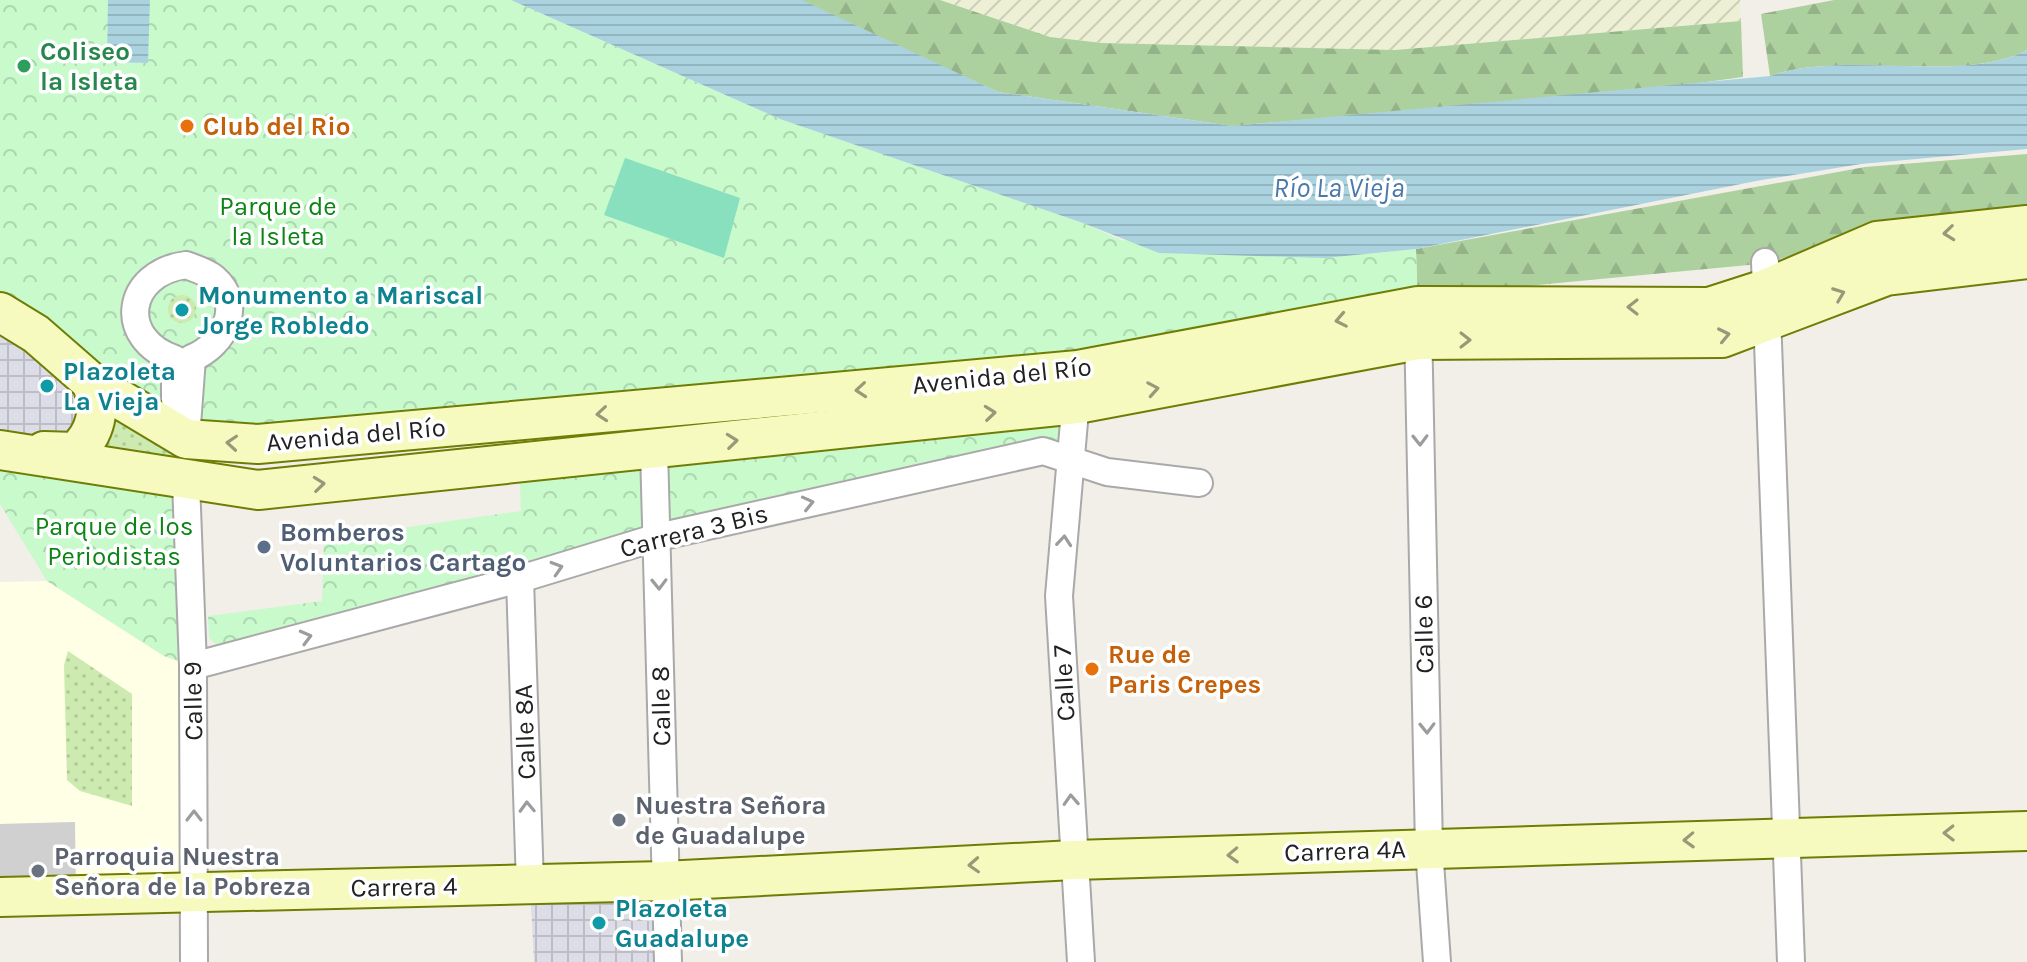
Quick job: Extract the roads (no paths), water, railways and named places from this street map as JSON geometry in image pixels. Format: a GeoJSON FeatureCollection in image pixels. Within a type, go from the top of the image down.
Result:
{"type":"FeatureCollection","features":[{"type":"Feature","properties":{"kind":"main road","name":"Avenida del Río"},"geometry":{"type":"LineString","coordinates":[[23,451],[186,482],[258,490],[654,450],[1078,387],[1418,323],[1709,307],[1765,291],[1877,241],[2027,225]]}},
{"type":"Feature","properties":{"kind":"main road","name":"Avenida del Río"},"geometry":{"type":"LineString","coordinates":[[1765,291],[2027,259]]}},
{"type":"Feature","properties":{"kind":"main road","name":"Avenida del Río"},"geometry":{"type":"LineString","coordinates":[[0,312],[36,334],[91,382],[186,439],[258,444],[1078,387]]}},
{"type":"Feature","properties":{"kind":"main road"},"geometry":{"type":"LineString","coordinates":[[23,451],[75,452],[93,429],[97,410],[91,382]]}},
{"type":"Feature","properties":{"kind":"main road","name":"Calle 9"},"geometry":{"type":"LineString","coordinates":[[186,439],[186,482]]}},
{"type":"Feature","properties":{"kind":"main road","name":"Carrera 4A"},"geometry":{"type":"LineString","coordinates":[[664,881],[1074,860],[2027,831]]}},
{"type":"Feature","properties":{"kind":"main road","name":"Carrera 4"},"geometry":{"type":"LineString","coordinates":[[0,897],[664,881]]}},
{"type":"Feature","properties":{"kind":"street"},"geometry":{"type":"LineString","coordinates":[[1765,291],[1791,962]]}},
{"type":"Feature","properties":{"kind":"street","name":"Calle 6"},"geometry":{"type":"LineString","coordinates":[[1418,323],[1429,848],[1437,962]]}},
{"type":"Feature","properties":{"kind":"street","name":"Calle 9"},"geometry":{"type":"LineString","coordinates":[[184,358],[186,439]]}},
{"type":"Feature","properties":{"kind":"street","name":"Calle 7"},"geometry":{"type":"LineString","coordinates":[[1078,387],[1059,596],[1081,962]]}},
{"type":"Feature","properties":{"kind":"street","name":"Calle 8"},"geometry":{"type":"LineString","coordinates":[[654,450],[668,962]]}},
{"type":"Feature","properties":{"kind":"street","name":"Carrera 3 Bis"},"geometry":{"type":"LineString","coordinates":[[193,666],[520,579],[658,537],[1043,451],[1107,472],[1199,483]]}},
{"type":"Feature","properties":{"kind":"street","name":"Calle 9"},"geometry":{"type":"LineString","coordinates":[[186,482],[193,666],[194,962]]}},
{"type":"Feature","properties":{"kind":"street","name":"Calle 8A"},"geometry":{"type":"LineString","coordinates":[[520,579],[530,885]]}},
{"type":"Feature","properties":{"kind":"water"},"geometry":{"type":"Polygon","coordinates":[[[108,0],[150,0],[148,63],[107,62],[108,0]]]}},
{"type":"Feature","properties":{"kind":"water","name":"Río La Vieja"},"geometry":{"type":"Polygon","coordinates":[[[511,0],[802,0],[998,92],[1232,126],[1770,76],[1833,65],[1969,65],[2000,60],[2027,50],[2027,149],[1861,164],[1756,181],[1416,249],[1325,258],[1159,253],[1083,223],[780,119],[511,0]]]}},
{"type":"Feature","properties":{"kind":"place","name":"Coliseo la Isleta"},"geometry":{"type":"Point","coordinates":[24,66]}},
{"type":"Feature","properties":{"kind":"place","name":"Club del Rio"},"geometry":{"type":"Point","coordinates":[187,126]}},
{"type":"Feature","properties":{"kind":"place","name":"Monumento a Mariscal Jorge Robledo"},"geometry":{"type":"Point","coordinates":[182,310]}},
{"type":"Feature","properties":{"kind":"place","name":"Plazoleta La Vieja"},"geometry":{"type":"Point","coordinates":[47,386]}},
{"type":"Feature","properties":{"kind":"place","name":"Bomberos Voluntarios Cartago"},"geometry":{"type":"Point","coordinates":[264,547]}},
{"type":"Feature","properties":{"kind":"place","name":"Rue de Paris Crepes"},"geometry":{"type":"Point","coordinates":[1092,669]}},
{"type":"Feature","properties":{"kind":"place","name":"Nuestra Señora de Guadalupe"},"geometry":{"type":"Point","coordinates":[619,820]}},
{"type":"Feature","properties":{"kind":"place","name":"Parroquia Nuestra Señora de la Pobreza"},"geometry":{"type":"Point","coordinates":[38,871]}},
{"type":"Feature","properties":{"kind":"place","name":"Plazoleta Guadalupe"},"geometry":{"type":"Point","coordinates":[599,923]}},
{"type":"Feature","properties":{"kind":"park label","name":"Parque de la Isleta"},"geometry":{"type":"Point","coordinates":[278,221]}},
{"type":"Feature","properties":{"kind":"park label","name":"Parque de los Periodistas"},"geometry":{"type":"Point","coordinates":[114,541]}}]}
